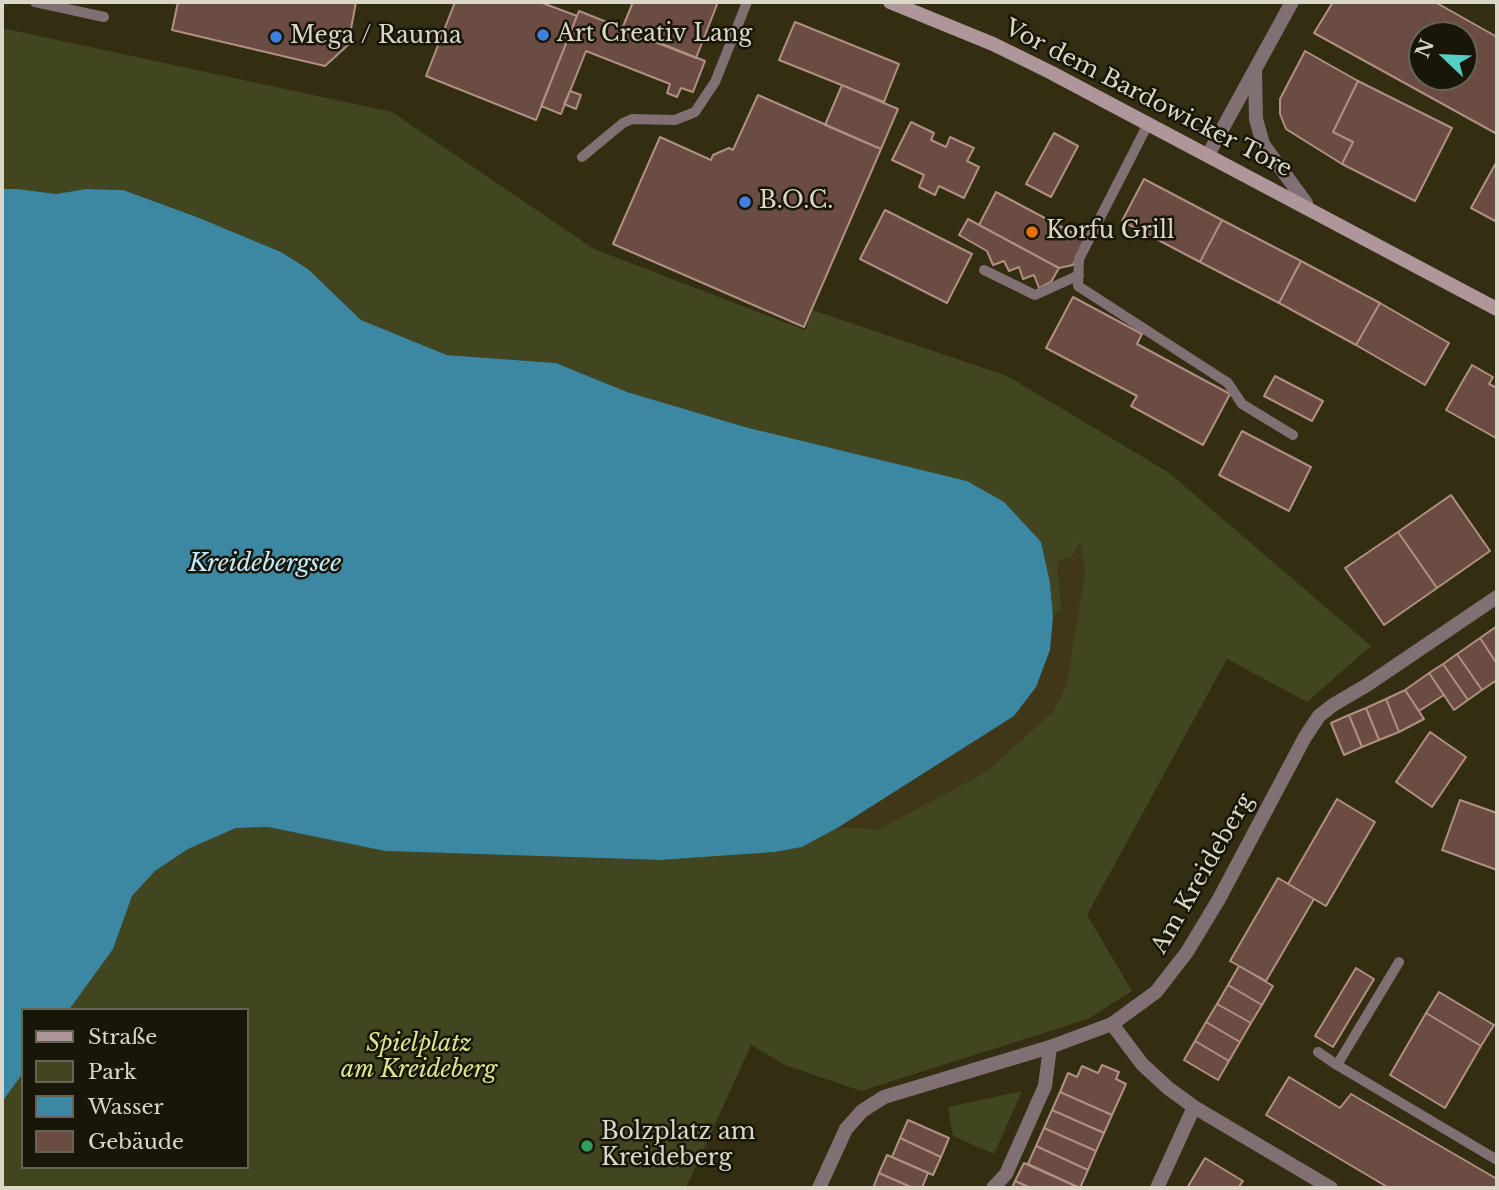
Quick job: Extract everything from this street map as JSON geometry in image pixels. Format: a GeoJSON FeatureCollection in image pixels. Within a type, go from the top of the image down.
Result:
{"type":"FeatureCollection","features":[{"type":"Feature","properties":{"kind":"main road","name":"Vor dem Bardowicker Tore"},"geometry":{"type":"LineString","coordinates":[[890,2],[993,44],[1497,309]]}},
{"type":"Feature","properties":{"kind":"street"},"geometry":{"type":"LineString","coordinates":[[1208,155],[1292,2]]}},
{"type":"Feature","properties":{"kind":"street","name":"Vor dem Bardowicker Tore"},"geometry":{"type":"LineString","coordinates":[[1255,70],[1256,118],[1263,144],[1306,203],[1305,206]]}},
{"type":"Feature","properties":{"kind":"street","name":"Am Kreideberg"},"geometry":{"type":"LineString","coordinates":[[819,1188],[846,1129],[862,1111],[884,1097],[1050,1047],[1112,1024],[1156,992],[1187,952],[1219,899],[1305,737],[1320,716],[1497,597]]}},
{"type":"Feature","properties":{"kind":"street"},"geometry":{"type":"LineString","coordinates":[[1112,1024],[1142,1064],[1168,1088],[1194,1107],[1331,1188]]}},
{"type":"Feature","properties":{"kind":"street"},"geometry":{"type":"LineString","coordinates":[[993,1188],[1006,1174],[1045,1086],[1050,1047]]}},
{"type":"Feature","properties":{"kind":"street"},"geometry":{"type":"LineString","coordinates":[[1157,1188],[1194,1107]]}},
{"type":"Feature","properties":{"kind":"lane"},"geometry":{"type":"LineString","coordinates":[[35,2],[104,17]]}},
{"type":"Feature","properties":{"kind":"lane"},"geometry":{"type":"LineString","coordinates":[[582,157],[623,123],[632,119],[675,120],[695,112],[715,82],[747,2]]}},
{"type":"Feature","properties":{"kind":"lane"},"geometry":{"type":"LineString","coordinates":[[1148,124],[1079,259],[1078,286],[1228,383],[1242,404],[1293,435]]}},
{"type":"Feature","properties":{"kind":"lane"},"geometry":{"type":"LineString","coordinates":[[984,270],[1035,295],[1079,275]]}},
{"type":"Feature","properties":{"kind":"lane"},"geometry":{"type":"LineString","coordinates":[[1337,1065],[1399,968]]}},
{"type":"Feature","properties":{"kind":"lane"},"geometry":{"type":"LineString","coordinates":[[1318,1052],[1497,1160]]}},
{"type":"Feature","properties":{"kind":"green space","name":"Spielplatz am Kreideberg"},"geometry":{"type":"Polygon","coordinates":[[[2,28],[392,112],[594,249],[805,330],[813,310],[1007,376],[1168,472],[1371,646],[1307,702],[1227,659],[1087,915],[1132,991],[1088,1019],[861,1091],[785,1065],[751,1045],[686,1188],[2,1188],[2,1102],[21,1076],[21,1169],[248,1169],[248,1008],[70,1008],[113,949],[132,896],[155,871],[188,849],[236,828],[268,827],[385,851],[661,860],[775,852],[802,847],[839,827],[880,829],[1053,712],[1085,571],[1080,543],[1072,557],[1057,562],[1062,610],[1053,617],[1050,583],[967,481],[745,427],[627,392],[556,363],[448,355],[361,320],[308,269],[281,252],[123,190],[86,189],[56,194],[2,189],[2,28]]]}},
{"type":"Feature","properties":{"kind":"green space"},"geometry":{"type":"Polygon","coordinates":[[[1022,1091],[994,1154],[953,1136],[948,1107],[1022,1091]]]}},
{"type":"Feature","properties":{"kind":"sand"},"geometry":{"type":"Polygon","coordinates":[[[1080,542],[1085,571],[1067,685],[1053,712],[986,772],[880,829],[839,827],[1014,716],[1050,650],[1053,617],[1062,609],[1057,562],[1072,557],[1080,542]]]}},
{"type":"Feature","properties":{"kind":"water","name":"Kreidebergsee"},"geometry":{"type":"Polygon","coordinates":[[[2,189],[56,194],[86,189],[123,190],[281,252],[308,269],[361,320],[447,355],[556,363],[627,392],[745,427],[967,481],[1004,502],[1041,542],[1050,583],[1053,617],[1050,650],[1036,687],[1014,716],[839,827],[802,847],[775,852],[661,860],[385,851],[268,827],[236,828],[188,849],[155,871],[132,896],[113,949],[70,1008],[21,1008],[21,1076],[2,1102],[2,189]]]}},
{"type":"Feature","properties":{"kind":"building","name":"Mega / Rauma"},"geometry":{"type":"Polygon","coordinates":[[[178,2],[356,2],[348,45],[325,66],[172,30],[178,2]]]}},
{"type":"Feature","properties":{"kind":"building"},"geometry":{"type":"Polygon","coordinates":[[[455,2],[540,2],[577,16],[536,120],[426,76],[455,2]]]}},
{"type":"Feature","properties":{"kind":"building"},"geometry":{"type":"Polygon","coordinates":[[[633,2],[718,2],[696,58],[622,29],[633,2]]]}},
{"type":"Feature","properties":{"kind":"building"},"geometry":{"type":"Polygon","coordinates":[[[1333,2],[1435,2],[1469,21],[1408,21],[1408,85],[1314,33],[1333,2]]]}},
{"type":"Feature","properties":{"kind":"building"},"geometry":{"type":"Polygon","coordinates":[[[579,11],[705,61],[693,92],[681,88],[677,97],[667,93],[670,84],[586,51],[561,114],[541,106],[579,11]]]}},
{"type":"Feature","properties":{"kind":"building"},"geometry":{"type":"Polygon","coordinates":[[[795,22],[899,64],[884,102],[779,60],[795,22]]]}},
{"type":"Feature","properties":{"kind":"building"},"geometry":{"type":"Polygon","coordinates":[[[1478,26],[1497,37],[1497,134],[1419,91],[1478,91],[1478,26]]]}},
{"type":"Feature","properties":{"kind":"building"},"geometry":{"type":"Polygon","coordinates":[[[1305,51],[1358,81],[1333,132],[1353,142],[1342,164],[1286,129],[1280,114],[1280,99],[1305,51]]]}},
{"type":"Feature","properties":{"kind":"building"},"geometry":{"type":"Polygon","coordinates":[[[1358,81],[1452,128],[1415,201],[1342,164],[1353,142],[1333,132],[1358,81]]]}},
{"type":"Feature","properties":{"kind":"building"},"geometry":{"type":"Polygon","coordinates":[[[842,85],[898,109],[881,149],[825,125],[842,85]]]}},
{"type":"Feature","properties":{"kind":"building"},"geometry":{"type":"Polygon","coordinates":[[[570,91],[581,95],[576,109],[564,104],[570,91]]]}},
{"type":"Feature","properties":{"kind":"building","name":"B.O.C."},"geometry":{"type":"Polygon","coordinates":[[[758,95],[881,149],[804,327],[613,244],[660,137],[711,160],[713,155],[729,148],[733,150],[758,95]]]}},
{"type":"Feature","properties":{"kind":"building"},"geometry":{"type":"Polygon","coordinates":[[[911,122],[934,133],[931,140],[946,147],[950,137],[974,148],[967,161],[979,167],[964,198],[939,186],[935,195],[919,187],[924,175],[892,160],[911,122]]]}},
{"type":"Feature","properties":{"kind":"building"},"geometry":{"type":"Polygon","coordinates":[[[1054,133],[1078,146],[1051,197],[1026,184],[1054,133]]]}},
{"type":"Feature","properties":{"kind":"building"},"geometry":{"type":"Polygon","coordinates":[[[1497,161],[1497,222],[1471,208],[1497,161]]]}},
{"type":"Feature","properties":{"kind":"building"},"geometry":{"type":"Polygon","coordinates":[[[1144,179],[1222,220],[1200,262],[1122,221],[1144,179]]]}},
{"type":"Feature","properties":{"kind":"building","name":"Korfu Grill"},"geometry":{"type":"Polygon","coordinates":[[[996,192],[1086,240],[1073,265],[1059,268],[979,225],[996,192]]]}},
{"type":"Feature","properties":{"kind":"building"},"geometry":{"type":"Polygon","coordinates":[[[885,210],[972,254],[947,303],[860,259],[885,210]]]}},
{"type":"Feature","properties":{"kind":"building"},"geometry":{"type":"Polygon","coordinates":[[[968,219],[1059,268],[1051,282],[1039,288],[1034,275],[1023,279],[1019,267],[1009,271],[1004,261],[993,265],[987,251],[959,235],[968,219]]]}},
{"type":"Feature","properties":{"kind":"building"},"geometry":{"type":"Polygon","coordinates":[[[1222,220],[1301,261],[1279,303],[1200,262],[1222,220]]]}},
{"type":"Feature","properties":{"kind":"building"},"geometry":{"type":"Polygon","coordinates":[[[1301,261],[1380,303],[1356,345],[1279,303],[1301,261]]]}},
{"type":"Feature","properties":{"kind":"building"},"geometry":{"type":"Polygon","coordinates":[[[1073,297],[1142,334],[1137,344],[1230,394],[1203,445],[1131,406],[1137,396],[1046,348],[1073,297]]]}},
{"type":"Feature","properties":{"kind":"building"},"geometry":{"type":"Polygon","coordinates":[[[1380,303],[1449,343],[1425,385],[1356,345],[1380,303]]]}},
{"type":"Feature","properties":{"kind":"building"},"geometry":{"type":"Polygon","coordinates":[[[1472,365],[1493,377],[1489,384],[1497,388],[1496,438],[1446,410],[1472,365]]]}},
{"type":"Feature","properties":{"kind":"building"},"geometry":{"type":"Polygon","coordinates":[[[1275,376],[1323,401],[1312,421],[1264,396],[1275,376]]]}},
{"type":"Feature","properties":{"kind":"building"},"geometry":{"type":"Polygon","coordinates":[[[1242,431],[1311,467],[1289,511],[1219,475],[1242,431]]]}},
{"type":"Feature","properties":{"kind":"building"},"geometry":{"type":"Polygon","coordinates":[[[1451,495],[1490,551],[1437,588],[1398,532],[1451,495]]]}},
{"type":"Feature","properties":{"kind":"building"},"geometry":{"type":"Polygon","coordinates":[[[1398,532],[1437,588],[1384,625],[1345,568],[1398,532]]]}},
{"type":"Feature","properties":{"kind":"building"},"geometry":{"type":"Polygon","coordinates":[[[1497,626],[1497,664],[1480,638],[1497,626]]]}},
{"type":"Feature","properties":{"kind":"building"},"geometry":{"type":"Polygon","coordinates":[[[1480,638],[1497,664],[1497,680],[1482,690],[1457,654],[1480,638]]]}},
{"type":"Feature","properties":{"kind":"building"},"geometry":{"type":"Polygon","coordinates":[[[1457,654],[1482,690],[1468,700],[1443,664],[1457,654]]]}},
{"type":"Feature","properties":{"kind":"building"},"geometry":{"type":"Polygon","coordinates":[[[1443,664],[1468,700],[1454,710],[1429,673],[1443,664]]]}},
{"type":"Feature","properties":{"kind":"building"},"geometry":{"type":"Polygon","coordinates":[[[1429,673],[1444,695],[1419,711],[1405,690],[1429,673]]]}},
{"type":"Feature","properties":{"kind":"building"},"geometry":{"type":"Polygon","coordinates":[[[1405,690],[1424,719],[1399,732],[1386,699],[1405,690]]]}},
{"type":"Feature","properties":{"kind":"building"},"geometry":{"type":"Polygon","coordinates":[[[1386,699],[1399,732],[1379,740],[1366,708],[1386,699]]]}},
{"type":"Feature","properties":{"kind":"building"},"geometry":{"type":"Polygon","coordinates":[[[1366,708],[1379,740],[1362,747],[1349,715],[1366,708]]]}},
{"type":"Feature","properties":{"kind":"building"},"geometry":{"type":"Polygon","coordinates":[[[1349,715],[1362,747],[1344,755],[1331,723],[1349,715]]]}},
{"type":"Feature","properties":{"kind":"building"},"geometry":{"type":"Polygon","coordinates":[[[1430,732],[1466,757],[1432,807],[1396,782],[1430,732]]]}},
{"type":"Feature","properties":{"kind":"building"},"geometry":{"type":"Polygon","coordinates":[[[1337,799],[1375,822],[1326,906],[1288,884],[1337,799]]]}},
{"type":"Feature","properties":{"kind":"building"},"geometry":{"type":"Polygon","coordinates":[[[1460,800],[1497,813],[1497,870],[1442,850],[1460,800]]]}},
{"type":"Feature","properties":{"kind":"building"},"geometry":{"type":"Polygon","coordinates":[[[1278,878],[1314,899],[1266,981],[1230,961],[1278,878]]]}},
{"type":"Feature","properties":{"kind":"building"},"geometry":{"type":"Polygon","coordinates":[[[1239,966],[1273,986],[1262,1005],[1228,985],[1239,966]]]}},
{"type":"Feature","properties":{"kind":"building"},"geometry":{"type":"Polygon","coordinates":[[[1356,968],[1374,979],[1333,1047],[1315,1036],[1356,968]]]}},
{"type":"Feature","properties":{"kind":"building"},"geometry":{"type":"Polygon","coordinates":[[[1228,985],[1262,1005],[1251,1023],[1217,1004],[1228,985]]]}},
{"type":"Feature","properties":{"kind":"building"},"geometry":{"type":"Polygon","coordinates":[[[1439,992],[1494,1025],[1481,1046],[1426,1013],[1439,992]]]}},
{"type":"Feature","properties":{"kind":"building"},"geometry":{"type":"Polygon","coordinates":[[[1217,1004],[1251,1023],[1240,1042],[1206,1022],[1217,1004]]]}},
{"type":"Feature","properties":{"kind":"building"},"geometry":{"type":"Polygon","coordinates":[[[1426,1013],[1481,1046],[1445,1108],[1390,1075],[1426,1013]]]}},
{"type":"Feature","properties":{"kind":"building"},"geometry":{"type":"Polygon","coordinates":[[[1206,1022],[1240,1042],[1229,1061],[1195,1041],[1206,1022]]]}},
{"type":"Feature","properties":{"kind":"building"},"geometry":{"type":"Polygon","coordinates":[[[1195,1041],[1229,1061],[1218,1080],[1184,1060],[1195,1041]]]}},
{"type":"Feature","properties":{"kind":"building"},"geometry":{"type":"Polygon","coordinates":[[[1102,1065],[1119,1072],[1116,1079],[1126,1084],[1112,1115],[1060,1092],[1068,1073],[1077,1077],[1082,1066],[1098,1073],[1102,1065]]]}},
{"type":"Feature","properties":{"kind":"building"},"geometry":{"type":"Polygon","coordinates":[[[1289,1077],[1340,1108],[1351,1094],[1497,1179],[1497,1188],[1389,1188],[1266,1115],[1289,1077]]]}},
{"type":"Feature","properties":{"kind":"building"},"geometry":{"type":"Polygon","coordinates":[[[1060,1092],[1112,1115],[1104,1133],[1052,1110],[1060,1092]]]}},
{"type":"Feature","properties":{"kind":"building"},"geometry":{"type":"Polygon","coordinates":[[[1052,1110],[1104,1133],[1096,1151],[1044,1128],[1052,1110]]]}},
{"type":"Feature","properties":{"kind":"building"},"geometry":{"type":"Polygon","coordinates":[[[908,1120],[949,1138],[941,1157],[900,1138],[908,1120]]]}},
{"type":"Feature","properties":{"kind":"building"},"geometry":{"type":"Polygon","coordinates":[[[1044,1128],[1096,1151],[1088,1170],[1036,1146],[1044,1128]]]}},
{"type":"Feature","properties":{"kind":"building"},"geometry":{"type":"Polygon","coordinates":[[[900,1138],[941,1157],[933,1175],[892,1157],[900,1138]]]}},
{"type":"Feature","properties":{"kind":"building"},"geometry":{"type":"Polygon","coordinates":[[[1036,1146],[1088,1170],[1080,1188],[1028,1164],[1036,1146]]]}},
{"type":"Feature","properties":{"kind":"building"},"geometry":{"type":"Polygon","coordinates":[[[887,1155],[928,1173],[922,1188],[913,1188],[879,1173],[887,1155]]]}},
{"type":"Feature","properties":{"kind":"building"},"geometry":{"type":"Polygon","coordinates":[[[1205,1158],[1243,1181],[1238,1188],[1187,1188],[1205,1158]]]}},
{"type":"Feature","properties":{"kind":"building"},"geometry":{"type":"Polygon","coordinates":[[[1024,1163],[1073,1185],[1072,1188],[1031,1188],[1015,1181],[1024,1163]]]}},
{"type":"Feature","properties":{"kind":"building"},"geometry":{"type":"Polygon","coordinates":[[[879,1173],[913,1188],[873,1188],[879,1173]]]}},
{"type":"Feature","properties":{"kind":"building"},"geometry":{"type":"Polygon","coordinates":[[[1015,1181],[1031,1188],[1012,1188],[1015,1181]]]}},
{"type":"Feature","properties":{"kind":"place","name":"Art Creativ Lang"},"geometry":{"type":"Point","coordinates":[543,35]}},
{"type":"Feature","properties":{"kind":"place","name":"Mega / Rauma"},"geometry":{"type":"Point","coordinates":[276,37]}},
{"type":"Feature","properties":{"kind":"place","name":"B.O.C."},"geometry":{"type":"Point","coordinates":[745,202]}},
{"type":"Feature","properties":{"kind":"place","name":"Korfu Grill"},"geometry":{"type":"Point","coordinates":[1032,232]}},
{"type":"Feature","properties":{"kind":"place","name":"Bolzplatz am Kreideberg"},"geometry":{"type":"Point","coordinates":[587,1146]}}]}
